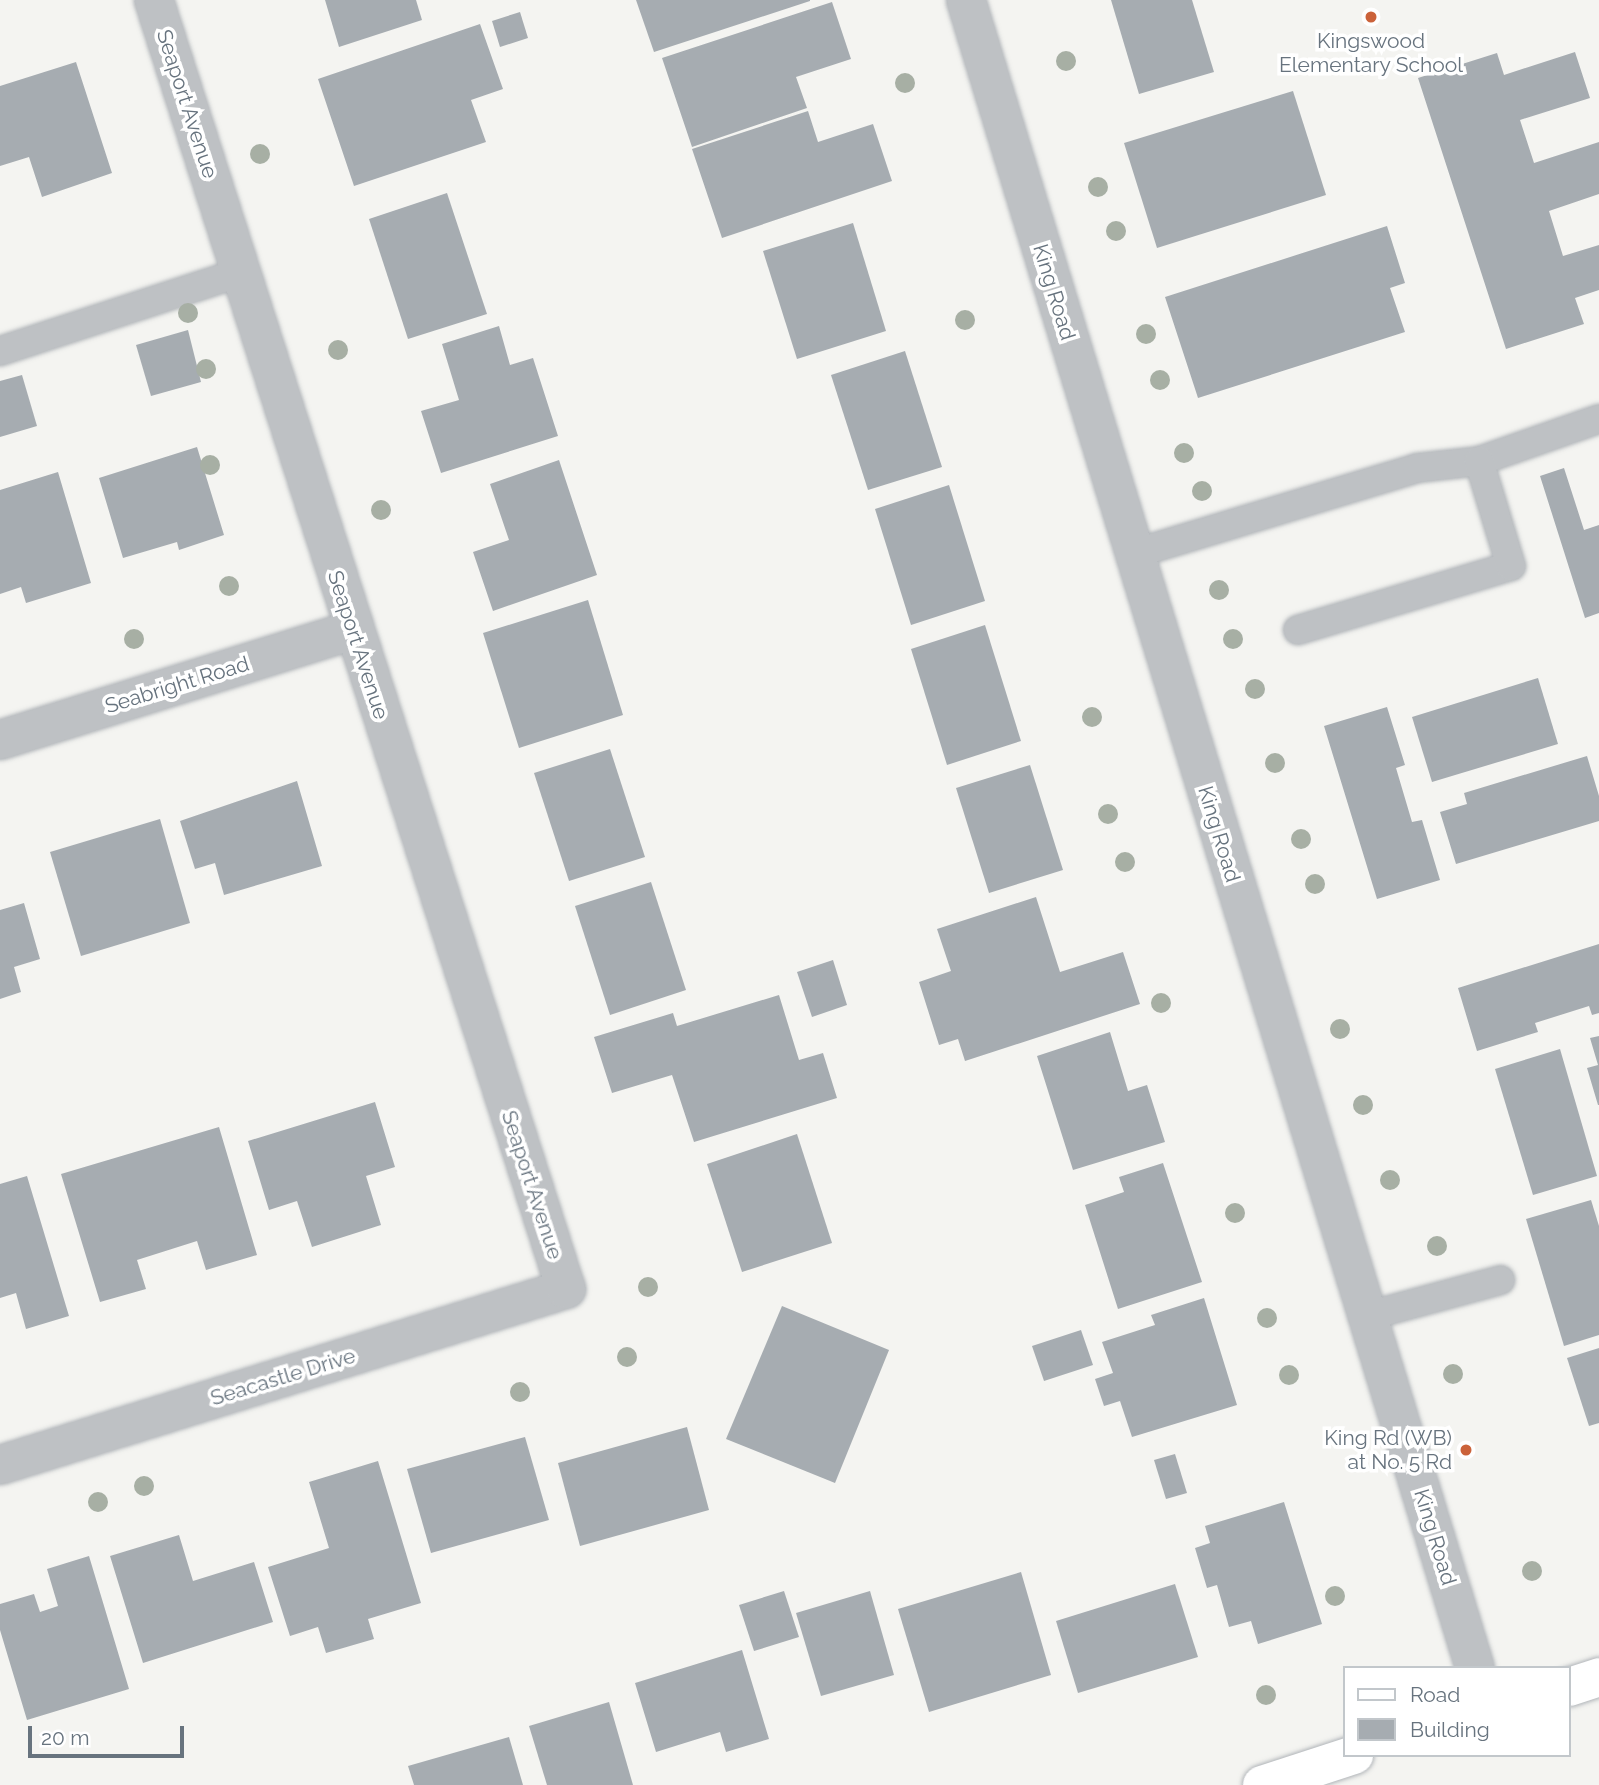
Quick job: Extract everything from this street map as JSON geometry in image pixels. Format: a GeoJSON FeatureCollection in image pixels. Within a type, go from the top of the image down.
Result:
{"type":"FeatureCollection","features":[{"type":"Feature","properties":{"kind":"main road"},"geometry":{"type":"LineString","coordinates":[[1571,1686],[1599,1677]]}},
{"type":"Feature","properties":{"kind":"main road"},"geometry":{"type":"LineString","coordinates":[[1262,1785],[1348,1757]]}},
{"type":"Feature","properties":{"kind":"street","name":"Seaport Avenue"},"geometry":{"type":"LineString","coordinates":[[154,0],[353,630],[566,1289]]}},
{"type":"Feature","properties":{"kind":"street","name":"King Road"},"geometry":{"type":"LineString","coordinates":[[965,0],[1474,1666]]}},
{"type":"Feature","properties":{"kind":"street","name":"Seabright Road"},"geometry":{"type":"LineString","coordinates":[[0,740],[353,630]]}},
{"type":"Feature","properties":{"kind":"street","name":"Seacastle Drive"},"geometry":{"type":"LineString","coordinates":[[0,1465],[566,1289]]}},
{"type":"Feature","properties":{"kind":"lane"},"geometry":{"type":"LineString","coordinates":[[0,351],[241,272]]}},
{"type":"Feature","properties":{"kind":"lane"},"geometry":{"type":"LineString","coordinates":[[1133,554],[1417,468],[1479,460],[1599,419]]}},
{"type":"Feature","properties":{"kind":"lane"},"geometry":{"type":"LineString","coordinates":[[1298,630],[1511,566],[1479,460]]}},
{"type":"Feature","properties":{"kind":"lane"},"geometry":{"type":"LineString","coordinates":[[1367,1316],[1500,1280]]}},
{"type":"Feature","properties":{"kind":"building"},"geometry":{"type":"Polygon","coordinates":[[[325,0],[416,0],[422,20],[339,47],[325,0]]]}},
{"type":"Feature","properties":{"kind":"building"},"geometry":{"type":"Polygon","coordinates":[[[636,0],[810,0],[810,1],[654,52],[636,0]]]}},
{"type":"Feature","properties":{"kind":"building"},"geometry":{"type":"Polygon","coordinates":[[[1111,0],[1192,0],[1214,72],[1139,94],[1111,0]]]}},
{"type":"Feature","properties":{"kind":"building"},"geometry":{"type":"Polygon","coordinates":[[[832,2],[851,59],[796,77],[807,108],[692,147],[662,58],[832,2]]]}},
{"type":"Feature","properties":{"kind":"building"},"geometry":{"type":"Polygon","coordinates":[[[520,12],[528,38],[500,47],[492,21],[520,12]]]}},
{"type":"Feature","properties":{"kind":"building"},"geometry":{"type":"Polygon","coordinates":[[[480,24],[503,89],[471,100],[486,142],[354,186],[318,79],[480,24]]]}},
{"type":"Feature","properties":{"kind":"building"},"geometry":{"type":"Polygon","coordinates":[[[1575,52],[1590,98],[1520,120],[1534,163],[1599,142],[1599,194],[1549,211],[1563,256],[1599,245],[1599,290],[1575,298],[1584,324],[1506,349],[1418,78],[1497,53],[1504,75],[1575,52]]]}},
{"type":"Feature","properties":{"kind":"building"},"geometry":{"type":"Polygon","coordinates":[[[76,62],[112,173],[42,197],[29,157],[0,166],[0,86],[76,62]]]}},
{"type":"Feature","properties":{"kind":"building"},"geometry":{"type":"Polygon","coordinates":[[[1293,91],[1326,195],[1157,248],[1124,143],[1293,91]]]}},
{"type":"Feature","properties":{"kind":"building"},"geometry":{"type":"Polygon","coordinates":[[[808,111],[818,142],[873,124],[892,181],[722,238],[692,149],[808,111]]]}},
{"type":"Feature","properties":{"kind":"building"},"geometry":{"type":"Polygon","coordinates":[[[447,193],[487,314],[408,339],[369,219],[447,193]]]}},
{"type":"Feature","properties":{"kind":"building"},"geometry":{"type":"Polygon","coordinates":[[[853,223],[886,331],[797,359],[763,251],[853,223]]]}},
{"type":"Feature","properties":{"kind":"building"},"geometry":{"type":"Polygon","coordinates":[[[1387,226],[1405,283],[1390,288],[1405,332],[1198,398],[1165,297],[1387,226]]]}},
{"type":"Feature","properties":{"kind":"building"},"geometry":{"type":"Polygon","coordinates":[[[499,326],[510,365],[533,358],[558,436],[441,473],[421,411],[459,400],[442,344],[499,326]]]}},
{"type":"Feature","properties":{"kind":"building"},"geometry":{"type":"Polygon","coordinates":[[[188,330],[201,382],[151,396],[136,345],[188,330]]]}},
{"type":"Feature","properties":{"kind":"building"},"geometry":{"type":"Polygon","coordinates":[[[905,351],[942,467],[868,490],[831,375],[905,351]]]}},
{"type":"Feature","properties":{"kind":"building"},"geometry":{"type":"Polygon","coordinates":[[[22,375],[37,426],[0,437],[0,381],[22,375]]]}},
{"type":"Feature","properties":{"kind":"building"},"geometry":{"type":"Polygon","coordinates":[[[197,447],[224,535],[179,550],[177,542],[123,558],[99,478],[197,447]]]}},
{"type":"Feature","properties":{"kind":"building"},"geometry":{"type":"Polygon","coordinates":[[[559,460],[597,575],[493,611],[473,552],[509,540],[490,484],[559,460]]]}},
{"type":"Feature","properties":{"kind":"building"},"geometry":{"type":"Polygon","coordinates":[[[1564,468],[1584,530],[1599,525],[1599,613],[1585,618],[1540,476],[1564,468]]]}},
{"type":"Feature","properties":{"kind":"building"},"geometry":{"type":"Polygon","coordinates":[[[58,472],[91,583],[26,603],[21,587],[0,594],[0,490],[58,472]]]}},
{"type":"Feature","properties":{"kind":"building"},"geometry":{"type":"Polygon","coordinates":[[[949,485],[985,601],[911,625],[875,509],[949,485]]]}},
{"type":"Feature","properties":{"kind":"building"},"geometry":{"type":"Polygon","coordinates":[[[588,600],[623,715],[519,748],[483,633],[588,600]]]}},
{"type":"Feature","properties":{"kind":"building"},"geometry":{"type":"Polygon","coordinates":[[[985,625],[1021,741],[947,765],[911,649],[985,625]]]}},
{"type":"Feature","properties":{"kind":"building"},"geometry":{"type":"Polygon","coordinates":[[[1538,678],[1558,744],[1432,782],[1412,717],[1538,678]]]}},
{"type":"Feature","properties":{"kind":"building"},"geometry":{"type":"Polygon","coordinates":[[[1387,707],[1405,765],[1396,768],[1412,822],[1422,820],[1440,880],[1377,899],[1324,726],[1387,707]]]}},
{"type":"Feature","properties":{"kind":"building"},"geometry":{"type":"Polygon","coordinates":[[[610,749],[645,857],[569,881],[534,773],[610,749]]]}},
{"type":"Feature","properties":{"kind":"building"},"geometry":{"type":"Polygon","coordinates":[[[1587,756],[1599,796],[1599,821],[1456,864],[1440,812],[1467,804],[1464,793],[1587,756]]]}},
{"type":"Feature","properties":{"kind":"building"},"geometry":{"type":"Polygon","coordinates":[[[1030,765],[1063,870],[989,893],[956,788],[1030,765]]]}},
{"type":"Feature","properties":{"kind":"building"},"geometry":{"type":"Polygon","coordinates":[[[297,781],[322,866],[224,895],[215,863],[195,869],[180,821],[297,781]]]}},
{"type":"Feature","properties":{"kind":"building"},"geometry":{"type":"Polygon","coordinates":[[[160,819],[190,923],[81,956],[50,852],[160,819]]]}},
{"type":"Feature","properties":{"kind":"building"},"geometry":{"type":"Polygon","coordinates":[[[651,882],[686,990],[610,1015],[575,906],[651,882]]]}},
{"type":"Feature","properties":{"kind":"building"},"geometry":{"type":"Polygon","coordinates":[[[1036,897],[1060,972],[1123,952],[1140,1004],[965,1061],[958,1039],[939,1045],[919,982],[951,971],[937,929],[1036,897]]]}},
{"type":"Feature","properties":{"kind":"building"},"geometry":{"type":"Polygon","coordinates":[[[24,903],[40,959],[14,967],[21,992],[0,999],[0,910],[24,903]]]}},
{"type":"Feature","properties":{"kind":"building"},"geometry":{"type":"Polygon","coordinates":[[[1599,944],[1599,1013],[1592,1015],[1589,1006],[1535,1023],[1538,1032],[1477,1051],[1458,988],[1599,944]]]}},
{"type":"Feature","properties":{"kind":"building"},"geometry":{"type":"Polygon","coordinates":[[[833,960],[847,1005],[812,1017],[797,972],[833,960]]]}},
{"type":"Feature","properties":{"kind":"building"},"geometry":{"type":"Polygon","coordinates":[[[779,995],[799,1060],[823,1053],[837,1098],[694,1142],[672,1075],[612,1093],[594,1037],[673,1013],[677,1026],[779,995]]]}},
{"type":"Feature","properties":{"kind":"building"},"geometry":{"type":"Polygon","coordinates":[[[1110,1032],[1128,1091],[1147,1085],[1165,1142],[1073,1170],[1037,1056],[1110,1032]]]}},
{"type":"Feature","properties":{"kind":"building"},"geometry":{"type":"Polygon","coordinates":[[[1599,1036],[1598,1105],[1587,1068],[1598,1065],[1590,1038],[1599,1036]]]}},
{"type":"Feature","properties":{"kind":"building"},"geometry":{"type":"Polygon","coordinates":[[[1560,1049],[1597,1176],[1533,1195],[1495,1069],[1560,1049]]]}},
{"type":"Feature","properties":{"kind":"building"},"geometry":{"type":"Polygon","coordinates":[[[375,1102],[395,1167],[366,1176],[381,1225],[312,1247],[297,1201],[269,1210],[248,1141],[375,1102]]]}},
{"type":"Feature","properties":{"kind":"building"},"geometry":{"type":"Polygon","coordinates":[[[219,1127],[257,1255],[206,1270],[197,1241],[137,1260],[146,1289],[100,1302],[61,1174],[219,1127]]]}},
{"type":"Feature","properties":{"kind":"building"},"geometry":{"type":"Polygon","coordinates":[[[797,1134],[832,1243],[742,1272],[707,1164],[797,1134]]]}},
{"type":"Feature","properties":{"kind":"building"},"geometry":{"type":"Polygon","coordinates":[[[1163,1163],[1202,1282],[1118,1309],[1085,1205],[1124,1192],[1119,1177],[1163,1163]]]}},
{"type":"Feature","properties":{"kind":"building"},"geometry":{"type":"Polygon","coordinates":[[[27,1176],[69,1316],[26,1329],[16,1293],[0,1298],[0,1184],[27,1176]]]}},
{"type":"Feature","properties":{"kind":"building"},"geometry":{"type":"Polygon","coordinates":[[[1591,1200],[1599,1226],[1599,1335],[1564,1346],[1526,1219],[1591,1200]]]}},
{"type":"Feature","properties":{"kind":"building"},"geometry":{"type":"Polygon","coordinates":[[[1204,1298],[1237,1405],[1132,1437],[1120,1401],[1104,1406],[1095,1379],[1113,1373],[1102,1342],[1155,1325],[1151,1315],[1204,1298]]]}},
{"type":"Feature","properties":{"kind":"building"},"geometry":{"type":"Polygon","coordinates":[[[782,1306],[889,1350],[835,1483],[726,1439],[782,1306]]]}},
{"type":"Feature","properties":{"kind":"building"},"geometry":{"type":"Polygon","coordinates":[[[1081,1330],[1093,1365],[1044,1381],[1032,1346],[1081,1330]]]}},
{"type":"Feature","properties":{"kind":"building"},"geometry":{"type":"Polygon","coordinates":[[[1599,1348],[1599,1423],[1589,1426],[1567,1358],[1599,1348]]]}},
{"type":"Feature","properties":{"kind":"building"},"geometry":{"type":"Polygon","coordinates":[[[687,1427],[709,1510],[580,1546],[558,1463],[687,1427]]]}},
{"type":"Feature","properties":{"kind":"building"},"geometry":{"type":"Polygon","coordinates":[[[525,1437],[549,1520],[431,1553],[407,1469],[525,1437]]]}},
{"type":"Feature","properties":{"kind":"building"},"geometry":{"type":"Polygon","coordinates":[[[1175,1454],[1187,1493],[1166,1499],[1154,1460],[1175,1454]]]}},
{"type":"Feature","properties":{"kind":"building"},"geometry":{"type":"Polygon","coordinates":[[[378,1461],[421,1603],[368,1619],[374,1639],[326,1653],[318,1627],[290,1636],[268,1567],[329,1548],[309,1482],[378,1461]]]}},
{"type":"Feature","properties":{"kind":"building"},"geometry":{"type":"Polygon","coordinates":[[[1284,1502],[1322,1624],[1258,1644],[1251,1621],[1229,1627],[1217,1585],[1207,1588],[1195,1548],[1210,1543],[1205,1526],[1284,1502]]]}},
{"type":"Feature","properties":{"kind":"building"},"geometry":{"type":"Polygon","coordinates":[[[179,1535],[193,1581],[254,1562],[273,1622],[143,1663],[110,1556],[179,1535]]]}},
{"type":"Feature","properties":{"kind":"building"},"geometry":{"type":"Polygon","coordinates":[[[89,1556],[129,1689],[27,1720],[0,1630],[0,1604],[34,1594],[40,1612],[58,1606],[47,1569],[89,1556]]]}},
{"type":"Feature","properties":{"kind":"building"},"geometry":{"type":"Polygon","coordinates":[[[1021,1572],[1051,1675],[929,1712],[898,1609],[1021,1572]]]}},
{"type":"Feature","properties":{"kind":"building"},"geometry":{"type":"Polygon","coordinates":[[[1175,1584],[1198,1657],[1078,1693],[1056,1621],[1175,1584]]]}},
{"type":"Feature","properties":{"kind":"building"},"geometry":{"type":"Polygon","coordinates":[[[784,1591],[799,1637],[754,1651],[739,1605],[784,1591]]]}},
{"type":"Feature","properties":{"kind":"building"},"geometry":{"type":"Polygon","coordinates":[[[870,1591],[894,1675],[821,1696],[796,1613],[870,1591]]]}},
{"type":"Feature","properties":{"kind":"building"},"geometry":{"type":"Polygon","coordinates":[[[742,1650],[769,1739],[726,1752],[720,1732],[656,1752],[635,1683],[742,1650]]]}},
{"type":"Feature","properties":{"kind":"building"},"geometry":{"type":"Polygon","coordinates":[[[609,1702],[633,1785],[547,1785],[529,1726],[609,1702]]]}},
{"type":"Feature","properties":{"kind":"building"},"geometry":{"type":"Polygon","coordinates":[[[509,1737],[523,1785],[414,1785],[408,1766],[509,1737]]]}},
{"type":"Feature","properties":{"kind":"place","name":"Kingswood Elementary School"},"geometry":{"type":"Point","coordinates":[1371,17]}},
{"type":"Feature","properties":{"kind":"place","name":"King Rd (WB) at No. 5 Rd"},"geometry":{"type":"Point","coordinates":[1466,1450]}}]}
